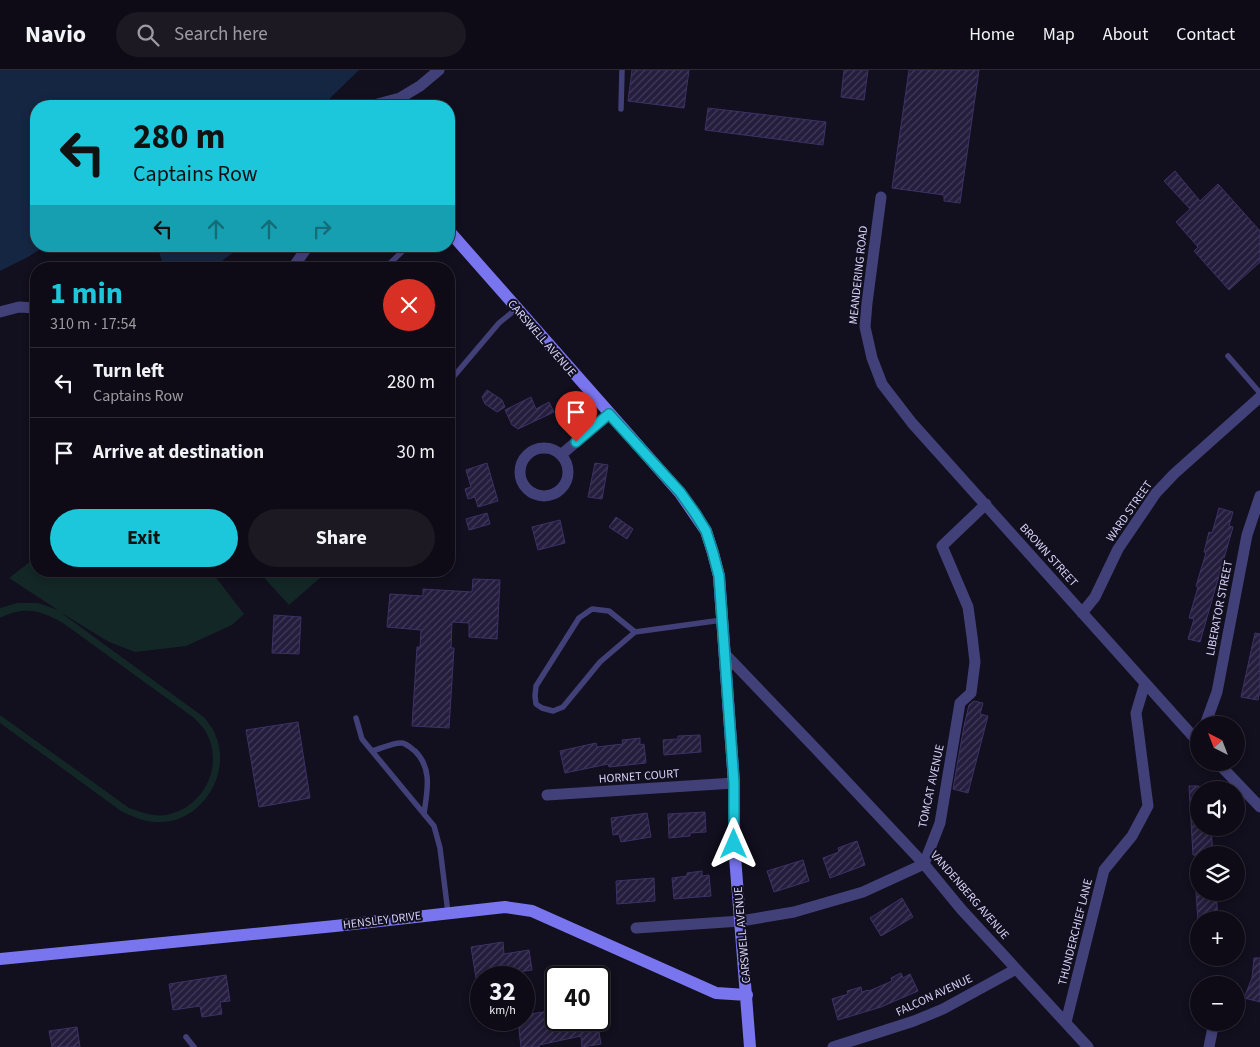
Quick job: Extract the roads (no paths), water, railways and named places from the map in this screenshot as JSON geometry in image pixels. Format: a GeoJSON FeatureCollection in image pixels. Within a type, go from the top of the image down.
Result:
{"type":"FeatureCollection","features":[{"type":"Feature","properties":{"kind":"street"},"geometry":{"type":"LineString","coordinates":[[392,100],[400,98],[420,86],[438,70]]}},
{"type":"Feature","properties":{"kind":"street","name":"MEANDERING ROAD"},"geometry":{"type":"LineString","coordinates":[[881,196],[867,303],[866,327],[872,358],[882,384]]}},
{"type":"Feature","properties":{"kind":"street","name":"CARSWELL AVENUE"},"geometry":{"type":"LineString","coordinates":[[455,238],[680,492],[706,531],[719,576],[726,655],[734,783],[734,844],[750,1047]]}},
{"type":"Feature","properties":{"kind":"street"},"geometry":{"type":"LineString","coordinates":[[0,312],[19,307],[30,308]]}},
{"type":"Feature","properties":{"kind":"street","name":"BROWN STREET"},"geometry":{"type":"LineString","coordinates":[[882,384],[912,424],[986,504],[1190,733]]}},
{"type":"Feature","properties":{"kind":"street","name":"WARD STREET"},"geometry":{"type":"LineString","coordinates":[[1082,613],[1096,597],[1118,549],[1156,493],[1174,474],[1260,397]]}},
{"type":"Feature","properties":{"kind":"street"},"geometry":{"type":"LineString","coordinates":[[562,454],[609,414]]}},
{"type":"Feature","properties":{"kind":"street"},"geometry":{"type":"LineString","coordinates":[[544,447],[552,448],[562,454],[568,465],[569,473],[563,487],[557,493],[550,496],[534,494],[528,490],[520,475],[520,467],[528,453],[544,447]]}},
{"type":"Feature","properties":{"kind":"street","name":"LIBERATOR STREET"},"geometry":{"type":"LineString","coordinates":[[1208,716],[1217,692],[1247,535],[1260,496]]}},
{"type":"Feature","properties":{"kind":"street","name":"TOMCAT AVENUE"},"geometry":{"type":"LineString","coordinates":[[924,864],[940,823],[960,703],[971,693],[975,662],[968,607],[942,546],[986,504]]}},
{"type":"Feature","properties":{"kind":"street","name":"VANDENBERG AVENUE"},"geometry":{"type":"LineString","coordinates":[[726,655],[924,864],[961,909],[1088,1047]]}},
{"type":"Feature","properties":{"kind":"street","name":"THUNDERCHIEF LANE"},"geometry":{"type":"LineString","coordinates":[[1066,1022],[1104,870],[1132,836],[1148,806],[1136,713],[1145,684]]}},
{"type":"Feature","properties":{"kind":"street"},"geometry":{"type":"LineString","coordinates":[[1226,771],[1260,807]]}},
{"type":"Feature","properties":{"kind":"street","name":"HORNET COURT"},"geometry":{"type":"LineString","coordinates":[[547,796],[734,783]]}},
{"type":"Feature","properties":{"kind":"street"},"geometry":{"type":"LineString","coordinates":[[636,928],[741,921],[794,912],[864,892],[924,864]]}},
{"type":"Feature","properties":{"kind":"street","name":"HENSLEY DRIVE"},"geometry":{"type":"LineString","coordinates":[[0,959],[316,928],[505,907],[532,911],[716,993],[746,995]]}},
{"type":"Feature","properties":{"kind":"street","name":"FALCON AVENUE"},"geometry":{"type":"LineString","coordinates":[[833,1047],[914,1021],[943,1009],[1016,969]]}},
{"type":"Feature","properties":{"kind":"street"},"geometry":{"type":"LineString","coordinates":[[1209,1047],[1212,1031]]}},
{"type":"Feature","properties":{"kind":"lane"},"geometry":{"type":"LineString","coordinates":[[621,109],[622,70]]}},
{"type":"Feature","properties":{"kind":"lane"},"geometry":{"type":"LineString","coordinates":[[391,262],[402,252]]}},
{"type":"Feature","properties":{"kind":"lane"},"geometry":{"type":"LineString","coordinates":[[455,375],[499,323],[516,309]]}},
{"type":"Feature","properties":{"kind":"lane"},"geometry":{"type":"LineString","coordinates":[[1228,356],[1260,393]]}},
{"type":"Feature","properties":{"kind":"lane"},"geometry":{"type":"LineString","coordinates":[[635,632],[609,611],[592,609],[579,618],[536,686],[534,696],[536,704],[553,711],[563,707],[600,662],[635,632],[722,620]]}},
{"type":"Feature","properties":{"kind":"lane"},"geometry":{"type":"LineString","coordinates":[[356,718],[362,739],[434,826],[440,848],[448,913]]}},
{"type":"Feature","properties":{"kind":"lane"},"geometry":{"type":"LineString","coordinates":[[372,751],[400,742],[408,745],[420,756],[428,771],[424,814]]}},
{"type":"Feature","properties":{"kind":"lane"},"geometry":{"type":"LineString","coordinates":[[186,1037],[194,1047]]}},
{"type":"Feature","properties":{"kind":"water"},"geometry":{"type":"Polygon","coordinates":[[[0,70],[359,70],[328,100],[30,100],[30,252],[36,252],[0,271],[0,70]]]}},
{"type":"Feature","properties":{"kind":"water"},"geometry":{"type":"Polygon","coordinates":[[[159,252],[233,252],[221,262],[162,262],[159,252]]]}}]}
